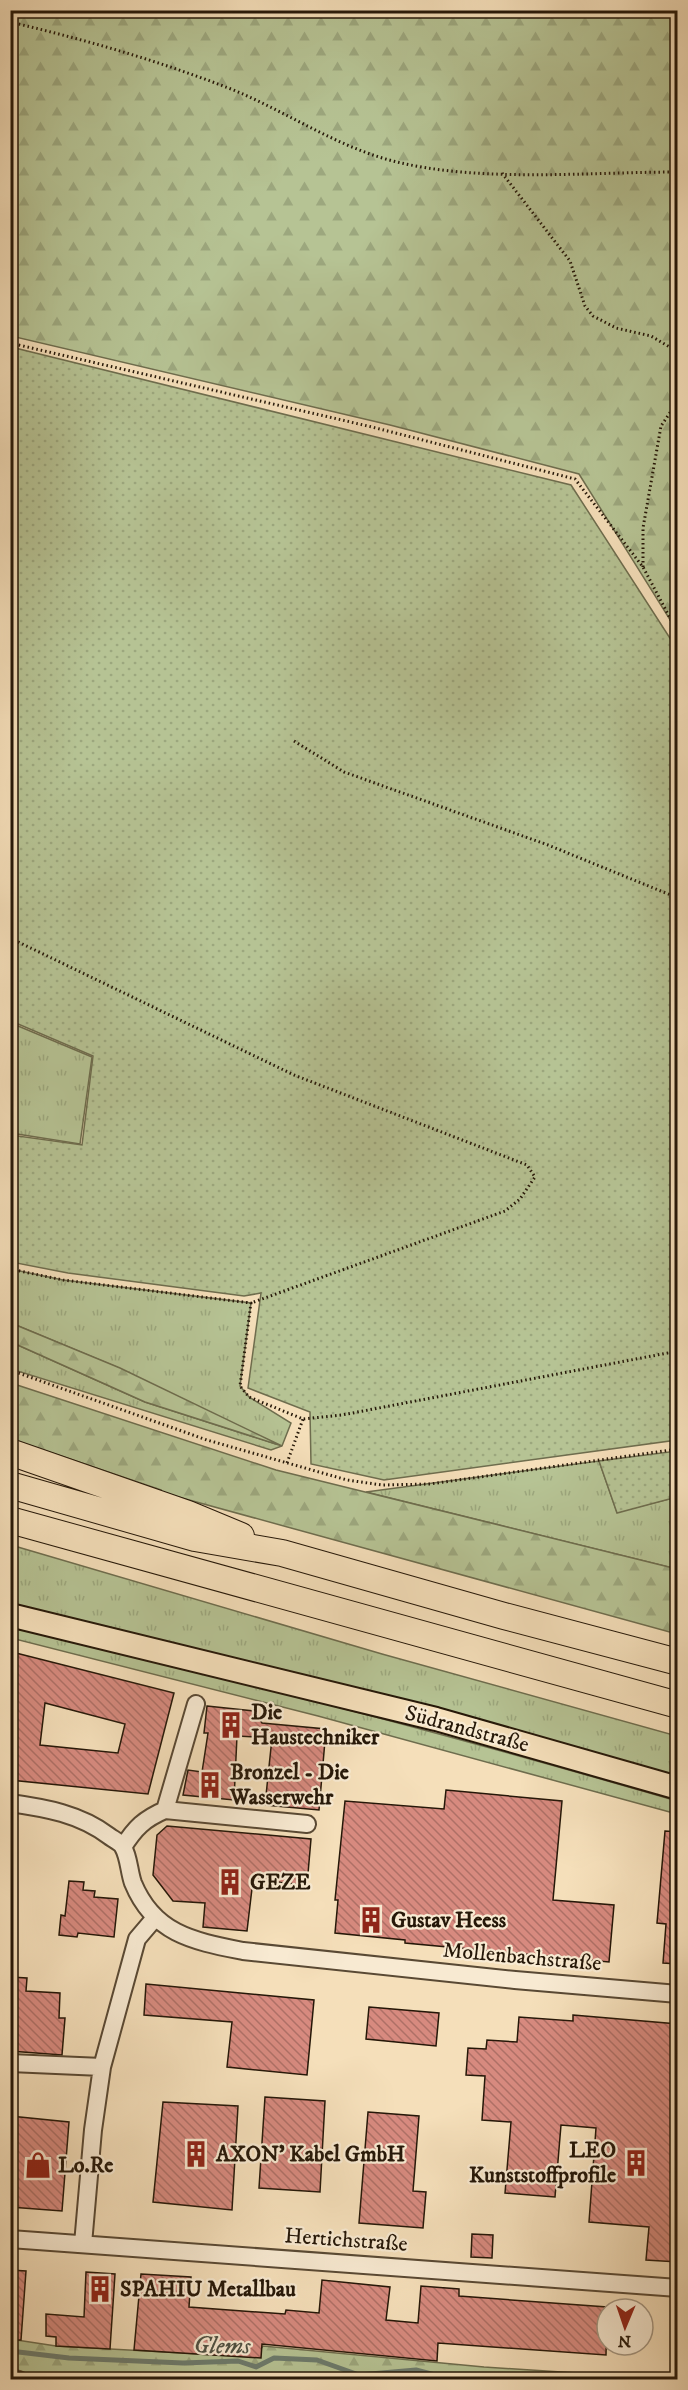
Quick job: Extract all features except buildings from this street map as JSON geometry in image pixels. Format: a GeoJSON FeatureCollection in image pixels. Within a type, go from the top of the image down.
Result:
{"type":"FeatureCollection","features":[{"type":"Feature","properties":{"kind":"highway"},"geometry":{"type":"LineString","coordinates":[[10,1452],[188,1514],[282,1552],[504,1616],[678,1662]]}},
{"type":"Feature","properties":{"kind":"highway"},"geometry":{"type":"LineString","coordinates":[[10,1485],[195,1538],[282,1552]]}},
{"type":"Feature","properties":{"kind":"highway"},"geometry":{"type":"LineString","coordinates":[[10,1520],[678,1706]]}},
{"type":"Feature","properties":{"kind":"main road","name":"Südrandstraße"},"geometry":{"type":"LineString","coordinates":[[10,1615],[424,1716],[678,1788]]}},
{"type":"Feature","properties":{"kind":"street"},"geometry":{"type":"LineString","coordinates":[[165,1810],[196,1704]]}},
{"type":"Feature","properties":{"kind":"street"},"geometry":{"type":"LineString","coordinates":[[10,1803],[50,1808],[94,1825],[123,1847],[136,1826],[147,1817],[165,1810],[307,1824]]}},
{"type":"Feature","properties":{"kind":"street","name":"Mollenbachstraße"},"geometry":{"type":"LineString","coordinates":[[123,1847],[132,1881],[143,1904],[154,1919],[168,1928],[208,1944],[243,1951],[515,1980],[678,1994]]}},
{"type":"Feature","properties":{"kind":"street"},"geometry":{"type":"LineString","coordinates":[[83,2244],[93,2130],[102,2067],[137,1939],[154,1919]]}},
{"type":"Feature","properties":{"kind":"street"},"geometry":{"type":"LineString","coordinates":[[10,2063],[102,2067]]}},
{"type":"Feature","properties":{"kind":"street","name":"Hertichstraße"},"geometry":{"type":"LineString","coordinates":[[10,2239],[678,2288]]}},
{"type":"Feature","properties":{"kind":"street"},"geometry":{"type":"LineString","coordinates":[[10,2378],[19,2379]]}},
{"type":"Feature","properties":{"kind":"path"},"geometry":{"type":"LineString","coordinates":[[10,22],[130,54],[235,91],[356,148],[394,161],[463,172],[678,172]]}},
{"type":"Feature","properties":{"kind":"path"},"geometry":{"type":"LineString","coordinates":[[502,173],[570,261],[585,306],[593,316],[616,328],[651,336],[678,352]]}},
{"type":"Feature","properties":{"kind":"path"},"geometry":{"type":"LineString","coordinates":[[10,343],[372,427],[575,479],[643,567],[678,633]]}},
{"type":"Feature","properties":{"kind":"path"},"geometry":{"type":"LineString","coordinates":[[643,567],[643,528],[661,426],[678,401]]}},
{"type":"Feature","properties":{"kind":"path"},"geometry":{"type":"LineString","coordinates":[[294,741],[344,772],[549,845],[678,898]]}},
{"type":"Feature","properties":{"kind":"path"},"geometry":{"type":"LineString","coordinates":[[10,938],[294,1075],[527,1165],[535,1177],[520,1199],[505,1211],[251,1303],[63,1280],[10,1269]]}},
{"type":"Feature","properties":{"kind":"path"},"geometry":{"type":"LineString","coordinates":[[251,1303],[240,1386],[249,1397],[303,1419],[342,1415],[678,1351]]}},
{"type":"Feature","properties":{"kind":"path"},"geometry":{"type":"LineString","coordinates":[[10,1370],[207,1440],[347,1480],[382,1485],[430,1484],[678,1449]]}},
{"type":"Feature","properties":{"kind":"path"},"geometry":{"type":"LineString","coordinates":[[287,1463],[303,1419]]}},
{"type":"Feature","properties":{"kind":"green space"},"geometry":{"type":"Polygon","coordinates":[[[11,10],[677,11],[677,631],[579,474],[390,425],[11,336],[11,10]]]}},
{"type":"Feature","properties":{"kind":"green space"},"geometry":{"type":"Polygon","coordinates":[[[11,347],[571,485],[677,649],[677,1440],[384,1480],[311,1464],[310,1412],[248,1388],[261,1293],[244,1296],[68,1273],[11,1262],[11,1135],[82,1145],[93,1056],[11,1021],[11,347]]]}},
{"type":"Feature","properties":{"kind":"green space"},"geometry":{"type":"Polygon","coordinates":[[[11,1023],[92,1057],[80,1144],[11,1133],[11,1023]]]}},
{"type":"Feature","properties":{"kind":"green space"},"geometry":{"type":"Polygon","coordinates":[[[10,1269],[63,1280],[251,1303],[240,1386],[249,1397],[291,1423],[282,1446],[271,1450],[11,1369],[11,1342],[145,1402],[276,1444],[114,1366],[11,1323],[10,1269]]]}},
{"type":"Feature","properties":{"kind":"green space"},"geometry":{"type":"Polygon","coordinates":[[[11,1323],[120,1368],[282,1446],[145,1402],[11,1342],[11,1323]]]}},
{"type":"Feature","properties":{"kind":"green space"},"geometry":{"type":"Polygon","coordinates":[[[11,1383],[276,1470],[677,1569],[677,1634],[160,1492],[161,1490],[11,1439],[11,1383]]]}},
{"type":"Feature","properties":{"kind":"green space"},"geometry":{"type":"Polygon","coordinates":[[[677,1451],[677,1497],[617,1513],[599,1461],[677,1451]]]}},
{"type":"Feature","properties":{"kind":"green space"},"geometry":{"type":"Polygon","coordinates":[[[599,1461],[617,1512],[677,1497],[677,1569],[366,1492],[599,1461]]]}},
{"type":"Feature","properties":{"kind":"green space"},"geometry":{"type":"Polygon","coordinates":[[[11,1545],[382,1654],[677,1736],[677,1782],[11,1607],[11,1545]]]}},
{"type":"Feature","properties":{"kind":"green space"},"geometry":{"type":"Polygon","coordinates":[[[11,1627],[346,1709],[512,1754],[677,1801],[677,1814],[318,1716],[11,1638],[11,1627]]]}},
{"type":"Feature","properties":{"kind":"green space"},"geometry":{"type":"Polygon","coordinates":[[[10,2339],[56,2346],[255,2357],[263,2346],[484,2367],[668,2379],[14,2379],[11,2373],[10,2339]]]}},
{"type":"Feature","properties":{"kind":"waterway","name":"Glems"},"geometry":{"type":"LineString","coordinates":[[10,2351],[69,2358],[183,2363],[238,2361],[256,2367],[274,2358],[317,2360],[359,2375],[416,2370],[450,2379],[499,2375],[534,2380]]}},
{"type":"Feature","properties":{"kind":"place","name":"Die Haustechniker"},"geometry":{"type":"Point","coordinates":[231,1725]}},
{"type":"Feature","properties":{"kind":"place","name":"Bronzel - Die Wasserwehr"},"geometry":{"type":"Point","coordinates":[210,1785]}},
{"type":"Feature","properties":{"kind":"place","name":"GEZE"},"geometry":{"type":"Point","coordinates":[230,1882]}},
{"type":"Feature","properties":{"kind":"place","name":"Gustav Heess"},"geometry":{"type":"Point","coordinates":[371,1920]}},
{"type":"Feature","properties":{"kind":"place","name":"AXON’ Kabel GmbH"},"geometry":{"type":"Point","coordinates":[196,2154]}},
{"type":"Feature","properties":{"kind":"place","name":"LEO Kunststoffprofile"},"geometry":{"type":"Point","coordinates":[636,2163]}},
{"type":"Feature","properties":{"kind":"place","name":"Lo.Re"},"geometry":{"type":"Point","coordinates":[38,2165]}},
{"type":"Feature","properties":{"kind":"place","name":"SPAHIU Metallbau"},"geometry":{"type":"Point","coordinates":[100,2289]}}]}
